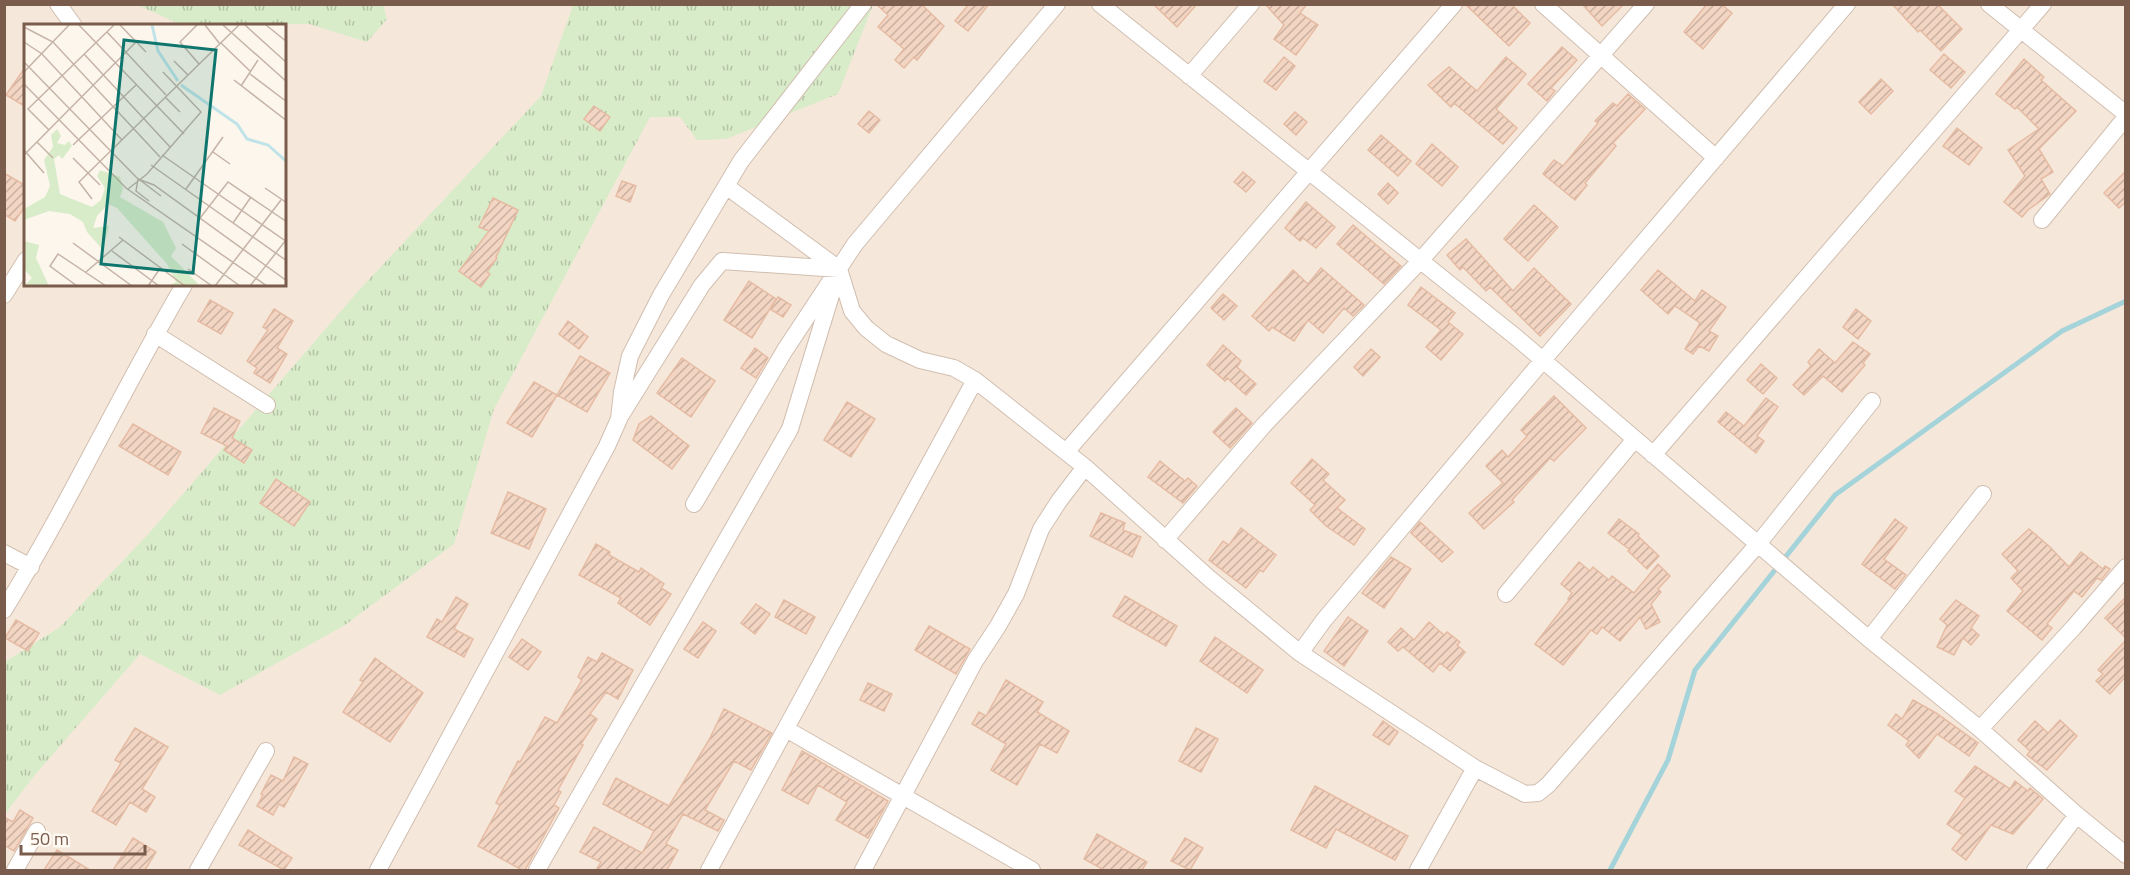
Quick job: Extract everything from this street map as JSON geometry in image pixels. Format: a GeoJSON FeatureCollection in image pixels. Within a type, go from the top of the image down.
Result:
{"type":"FeatureCollection","features":[{"type":"Feature","properties":{"kind":"street"},"geometry":{"type":"LineString","coordinates":[[58,4],[73,24]]}},
{"type":"Feature","properties":{"kind":"street"},"geometry":{"type":"LineString","coordinates":[[619,419],[630,356],[661,295],[741,161],[864,4]]}},
{"type":"Feature","properties":{"kind":"street"},"geometry":{"type":"LineString","coordinates":[[694,504],[785,350],[855,244],[1057,4]]}},
{"type":"Feature","properties":{"kind":"street"},"geometry":{"type":"LineString","coordinates":[[1100,4],[1543,360],[2126,855]]}},
{"type":"Feature","properties":{"kind":"street"},"geometry":{"type":"LineString","coordinates":[[1189,76],[1251,4]]}},
{"type":"Feature","properties":{"kind":"street"},"geometry":{"type":"LineString","coordinates":[[1066,452],[1454,4]]}},
{"type":"Feature","properties":{"kind":"street"},"geometry":{"type":"LineString","coordinates":[[1543,4],[1716,158]]}},
{"type":"Feature","properties":{"kind":"street"},"geometry":{"type":"LineString","coordinates":[[1165,540],[1264,425],[1420,261],[1646,4]]}},
{"type":"Feature","properties":{"kind":"street"},"geometry":{"type":"LineString","coordinates":[[1300,653],[1324,620],[1543,360],[1847,4]]}},
{"type":"Feature","properties":{"kind":"street"},"geometry":{"type":"LineString","coordinates":[[1989,4],[2126,116],[2042,220]]}},
{"type":"Feature","properties":{"kind":"street"},"geometry":{"type":"LineString","coordinates":[[1653,454],[2043,4]]}},
{"type":"Feature","properties":{"kind":"street"},"geometry":{"type":"LineString","coordinates":[[726,186],[839,269],[852,311],[866,328],[886,344],[920,360],[954,368],[975,380],[1085,467],[1165,540],[1300,653],[1475,768],[1525,794],[1532,795],[1543,790],[1758,544],[1872,401]]}},
{"type":"Feature","properties":{"kind":"street"},"geometry":{"type":"LineString","coordinates":[[378,870],[597,466],[619,419],[702,285],[722,261],[839,269]]}},
{"type":"Feature","properties":{"kind":"street"},"geometry":{"type":"LineString","coordinates":[[4,295],[24,263]]}},
{"type":"Feature","properties":{"kind":"street"},"geometry":{"type":"LineString","coordinates":[[537,870],[790,429],[839,269]]}},
{"type":"Feature","properties":{"kind":"street"},"geometry":{"type":"LineString","coordinates":[[4,610],[31,567],[155,334],[183,286]]}},
{"type":"Feature","properties":{"kind":"street"},"geometry":{"type":"LineString","coordinates":[[155,334],[267,405]]}},
{"type":"Feature","properties":{"kind":"street"},"geometry":{"type":"LineString","coordinates":[[709,870],[975,380]]}},
{"type":"Feature","properties":{"kind":"street"},"geometry":{"type":"LineString","coordinates":[[1506,594],[1635,440]]}},
{"type":"Feature","properties":{"kind":"street"},"geometry":{"type":"LineString","coordinates":[[863,870],[975,661],[1016,594],[1041,529],[1085,467]]}},
{"type":"Feature","properties":{"kind":"street"},"geometry":{"type":"LineString","coordinates":[[1869,639],[1983,494]]}},
{"type":"Feature","properties":{"kind":"street"},"geometry":{"type":"LineString","coordinates":[[4,553],[31,567]]}},
{"type":"Feature","properties":{"kind":"street"},"geometry":{"type":"LineString","coordinates":[[1980,729],[2126,567]]}},
{"type":"Feature","properties":{"kind":"street"},"geometry":{"type":"LineString","coordinates":[[786,729],[1032,870]]}},
{"type":"Feature","properties":{"kind":"street"},"geometry":{"type":"LineString","coordinates":[[198,870],[266,751]]}},
{"type":"Feature","properties":{"kind":"street"},"geometry":{"type":"LineString","coordinates":[[1418,870],[1475,768]]}},
{"type":"Feature","properties":{"kind":"street"},"geometry":{"type":"LineString","coordinates":[[2035,870],[2077,815]]}},
{"type":"Feature","properties":{"kind":"street"},"geometry":{"type":"LineString","coordinates":[[15,870],[37,831]]}},
{"type":"Feature","properties":{"kind":"shaded area"},"geometry":{"type":"Polygon","coordinates":[[[5,5],[2125,5],[2125,870],[5,870],[5,5]]]}},
{"type":"Feature","properties":{"kind":"green space"},"geometry":{"type":"Polygon","coordinates":[[[137,5],[383,5],[387,19],[367,42],[309,24],[180,24],[137,5]]]}},
{"type":"Feature","properties":{"kind":"green space"},"geometry":{"type":"Polygon","coordinates":[[[570,5],[873,5],[838,94],[726,139],[697,140],[680,117],[650,117],[494,409],[454,544],[345,625],[220,695],[140,654],[34,776],[5,814],[5,662],[60,627],[151,531],[360,289],[541,96],[572,8],[570,5]]]}},
{"type":"Feature","properties":{"kind":"building"},"geometry":{"type":"Polygon","coordinates":[[[876,4],[921,4],[944,26],[917,60],[914,57],[904,68],[895,60],[904,49],[878,27],[888,15],[876,4]]]}},
{"type":"Feature","properties":{"kind":"building"},"geometry":{"type":"Polygon","coordinates":[[[969,4],[989,4],[968,31],[955,21],[969,4]]]}},
{"type":"Feature","properties":{"kind":"building"},"geometry":{"type":"Polygon","coordinates":[[[1153,4],[1197,4],[1177,27],[1153,4]]]}},
{"type":"Feature","properties":{"kind":"building"},"geometry":{"type":"Polygon","coordinates":[[[1265,4],[1307,4],[1300,13],[1318,25],[1296,55],[1274,39],[1284,25],[1265,4]]]}},
{"type":"Feature","properties":{"kind":"building"},"geometry":{"type":"Polygon","coordinates":[[[1465,4],[1511,4],[1530,23],[1509,46],[1465,4]]]}},
{"type":"Feature","properties":{"kind":"building"},"geometry":{"type":"Polygon","coordinates":[[[1582,4],[1624,4],[1602,26],[1582,4]]]}},
{"type":"Feature","properties":{"kind":"building"},"geometry":{"type":"Polygon","coordinates":[[[1707,4],[1721,4],[1732,13],[1703,49],[1684,32],[1707,4]]]}},
{"type":"Feature","properties":{"kind":"building"},"geometry":{"type":"Polygon","coordinates":[[[1892,4],[1937,4],[1962,29],[1941,51],[1920,30],[1918,32],[1892,4]]]}},
{"type":"Feature","properties":{"kind":"building"},"geometry":{"type":"Polygon","coordinates":[[[1562,47],[1577,60],[1551,88],[1555,91],[1547,101],[1528,84],[1562,47]]]}},
{"type":"Feature","properties":{"kind":"building"},"geometry":{"type":"Polygon","coordinates":[[[1944,54],[1965,72],[1951,88],[1930,70],[1944,54]]]}},
{"type":"Feature","properties":{"kind":"building"},"geometry":{"type":"Polygon","coordinates":[[[1284,57],[1295,66],[1276,90],[1264,81],[1284,57]]]}},
{"type":"Feature","properties":{"kind":"building"},"geometry":{"type":"Polygon","coordinates":[[[1506,57],[1526,74],[1496,109],[1517,128],[1503,144],[1454,103],[1451,107],[1428,85],[1449,67],[1477,91],[1506,57]]]}},
{"type":"Feature","properties":{"kind":"building"},"geometry":{"type":"Polygon","coordinates":[[[2024,59],[2044,77],[2041,80],[2076,111],[2039,149],[2053,172],[2041,179],[2050,194],[2022,217],[2004,202],[2025,176],[2008,150],[2039,129],[2017,107],[2015,109],[1996,94],[2024,59]]]}},
{"type":"Feature","properties":{"kind":"building"},"geometry":{"type":"Polygon","coordinates":[[[24,69],[24,106],[6,95],[24,69]]]}},
{"type":"Feature","properties":{"kind":"building"},"geometry":{"type":"Polygon","coordinates":[[[1881,79],[1893,91],[1871,114],[1859,102],[1881,79]]]}},
{"type":"Feature","properties":{"kind":"building"},"geometry":{"type":"Polygon","coordinates":[[[1628,94],[1645,109],[1613,143],[1616,146],[1585,183],[1587,185],[1575,200],[1543,174],[1554,160],[1563,166],[1598,123],[1595,121],[1613,103],[1617,106],[1628,94]]]}},
{"type":"Feature","properties":{"kind":"building"},"geometry":{"type":"Polygon","coordinates":[[[594,106],[610,117],[600,131],[584,119],[594,106]]]}},
{"type":"Feature","properties":{"kind":"building"},"geometry":{"type":"Polygon","coordinates":[[[869,111],[880,120],[869,133],[858,124],[869,111]]]}},
{"type":"Feature","properties":{"kind":"building"},"geometry":{"type":"Polygon","coordinates":[[[1295,112],[1307,122],[1296,135],[1284,124],[1295,112]]]}},
{"type":"Feature","properties":{"kind":"building"},"geometry":{"type":"Polygon","coordinates":[[[1957,128],[1982,148],[1969,165],[1943,146],[1957,128]]]}},
{"type":"Feature","properties":{"kind":"building"},"geometry":{"type":"Polygon","coordinates":[[[1381,135],[1411,161],[1398,176],[1368,150],[1381,135]]]}},
{"type":"Feature","properties":{"kind":"building"},"geometry":{"type":"Polygon","coordinates":[[[1432,144],[1458,167],[1442,186],[1416,164],[1432,144]]]}},
{"type":"Feature","properties":{"kind":"building"},"geometry":{"type":"Polygon","coordinates":[[[2126,171],[2126,202],[2119,208],[2104,193],[2126,171]]]}},
{"type":"Feature","properties":{"kind":"building"},"geometry":{"type":"Polygon","coordinates":[[[1243,172],[1255,182],[1246,192],[1234,182],[1243,172]]]}},
{"type":"Feature","properties":{"kind":"building"},"geometry":{"type":"Polygon","coordinates":[[[4,173],[24,185],[24,208],[15,221],[4,214],[4,173]]]}},
{"type":"Feature","properties":{"kind":"building"},"geometry":{"type":"Polygon","coordinates":[[[622,181],[636,186],[630,202],[616,196],[622,181]]]}},
{"type":"Feature","properties":{"kind":"building"},"geometry":{"type":"Polygon","coordinates":[[[1388,183],[1398,193],[1388,204],[1378,194],[1388,183]]]}},
{"type":"Feature","properties":{"kind":"building"},"geometry":{"type":"Polygon","coordinates":[[[493,198],[518,210],[497,258],[487,272],[490,274],[481,287],[459,271],[489,231],[479,227],[493,198]]]}},
{"type":"Feature","properties":{"kind":"building"},"geometry":{"type":"Polygon","coordinates":[[[1306,202],[1335,227],[1316,248],[1303,238],[1300,241],[1285,228],[1306,202]]]}},
{"type":"Feature","properties":{"kind":"building"},"geometry":{"type":"Polygon","coordinates":[[[1534,205],[1558,227],[1528,261],[1504,239],[1534,205]]]}},
{"type":"Feature","properties":{"kind":"building"},"geometry":{"type":"Polygon","coordinates":[[[1353,225],[1401,266],[1384,284],[1337,244],[1353,225]]]}},
{"type":"Feature","properties":{"kind":"building"},"geometry":{"type":"Polygon","coordinates":[[[1466,239],[1513,291],[1534,268],[1571,304],[1540,336],[1490,287],[1486,291],[1463,267],[1460,270],[1447,255],[1466,239]]]}},
{"type":"Feature","properties":{"kind":"building"},"geometry":{"type":"Polygon","coordinates":[[[1321,268],[1364,305],[1353,316],[1344,308],[1323,333],[1308,320],[1294,341],[1272,327],[1269,331],[1252,316],[1293,270],[1308,284],[1321,268]]]}},
{"type":"Feature","properties":{"kind":"building"},"geometry":{"type":"Polygon","coordinates":[[[1658,270],[1695,301],[1702,290],[1726,307],[1709,331],[1718,336],[1709,351],[1699,346],[1693,354],[1685,349],[1700,323],[1675,306],[1668,314],[1641,290],[1658,270]]]}},
{"type":"Feature","properties":{"kind":"building"},"geometry":{"type":"Polygon","coordinates":[[[749,281],[776,299],[752,338],[724,320],[749,281]]]}},
{"type":"Feature","properties":{"kind":"building"},"geometry":{"type":"Polygon","coordinates":[[[1421,287],[1455,313],[1448,322],[1463,334],[1441,360],[1426,347],[1441,330],[1408,305],[1421,287]]]}},
{"type":"Feature","properties":{"kind":"building"},"geometry":{"type":"Polygon","coordinates":[[[1223,294],[1237,306],[1224,320],[1211,308],[1223,294]]]}},
{"type":"Feature","properties":{"kind":"building"},"geometry":{"type":"Polygon","coordinates":[[[778,297],[791,305],[783,317],[770,309],[778,297]]]}},
{"type":"Feature","properties":{"kind":"building"},"geometry":{"type":"Polygon","coordinates":[[[210,300],[233,313],[221,334],[198,321],[210,300]]]}},
{"type":"Feature","properties":{"kind":"building"},"geometry":{"type":"Polygon","coordinates":[[[274,309],[293,321],[277,348],[287,354],[270,383],[254,373],[257,368],[247,361],[268,330],[263,327],[274,309]]]}},
{"type":"Feature","properties":{"kind":"building"},"geometry":{"type":"Polygon","coordinates":[[[1856,309],[1871,321],[1858,339],[1843,327],[1856,309]]]}},
{"type":"Feature","properties":{"kind":"building"},"geometry":{"type":"Polygon","coordinates":[[[568,321],[588,337],[579,349],[559,334],[568,321]]]}},
{"type":"Feature","properties":{"kind":"building"},"geometry":{"type":"Polygon","coordinates":[[[1853,342],[1870,354],[1863,363],[1865,365],[1842,392],[1823,376],[1804,395],[1793,385],[1811,366],[1808,362],[1819,349],[1835,363],[1853,342]]]}},
{"type":"Feature","properties":{"kind":"building"},"geometry":{"type":"Polygon","coordinates":[[[1223,345],[1241,361],[1237,367],[1256,384],[1246,395],[1227,378],[1225,381],[1207,365],[1223,345]]]}},
{"type":"Feature","properties":{"kind":"building"},"geometry":{"type":"Polygon","coordinates":[[[755,348],[768,358],[756,378],[741,368],[755,348]]]}},
{"type":"Feature","properties":{"kind":"building"},"geometry":{"type":"Polygon","coordinates":[[[1371,349],[1380,357],[1363,376],[1354,367],[1371,349]]]}},
{"type":"Feature","properties":{"kind":"building"},"geometry":{"type":"Polygon","coordinates":[[[580,356],[610,373],[587,412],[557,395],[580,356]]]}},
{"type":"Feature","properties":{"kind":"building"},"geometry":{"type":"Polygon","coordinates":[[[682,358],[715,381],[691,417],[657,393],[682,358]]]}},
{"type":"Feature","properties":{"kind":"building"},"geometry":{"type":"Polygon","coordinates":[[[1761,364],[1777,378],[1763,394],[1747,380],[1761,364]]]}},
{"type":"Feature","properties":{"kind":"building"},"geometry":{"type":"Polygon","coordinates":[[[534,382],[557,395],[532,437],[507,423],[534,382]]]}},
{"type":"Feature","properties":{"kind":"building"},"geometry":{"type":"Polygon","coordinates":[[[1554,396],[1586,428],[1554,461],[1550,458],[1512,500],[1514,502],[1484,529],[1469,513],[1503,483],[1486,466],[1502,450],[1508,457],[1527,436],[1521,430],[1554,396]]]}},
{"type":"Feature","properties":{"kind":"building"},"geometry":{"type":"Polygon","coordinates":[[[1766,398],[1778,407],[1757,436],[1764,441],[1756,453],[1718,422],[1726,412],[1744,426],[1766,398]]]}},
{"type":"Feature","properties":{"kind":"building"},"geometry":{"type":"Polygon","coordinates":[[[847,402],[875,419],[851,457],[824,440],[847,402]]]}},
{"type":"Feature","properties":{"kind":"building"},"geometry":{"type":"Polygon","coordinates":[[[214,408],[240,421],[232,438],[252,450],[244,463],[224,450],[227,446],[201,433],[214,408]]]}},
{"type":"Feature","properties":{"kind":"building"},"geometry":{"type":"Polygon","coordinates":[[[1236,408],[1252,423],[1230,448],[1213,432],[1236,408]]]}},
{"type":"Feature","properties":{"kind":"building"},"geometry":{"type":"Polygon","coordinates":[[[651,416],[689,446],[672,469],[633,440],[639,424],[651,416]]]}},
{"type":"Feature","properties":{"kind":"building"},"geometry":{"type":"Polygon","coordinates":[[[133,424],[181,452],[168,475],[119,446],[133,424]]]}},
{"type":"Feature","properties":{"kind":"building"},"geometry":{"type":"Polygon","coordinates":[[[1312,459],[1329,474],[1323,480],[1345,500],[1337,508],[1365,529],[1354,545],[1326,526],[1310,510],[1315,505],[1291,483],[1312,459]]]}},
{"type":"Feature","properties":{"kind":"building"},"geometry":{"type":"Polygon","coordinates":[[[1160,461],[1185,481],[1188,478],[1197,486],[1183,503],[1148,477],[1160,461]]]}},
{"type":"Feature","properties":{"kind":"building"},"geometry":{"type":"Polygon","coordinates":[[[276,479],[310,502],[294,526],[260,503],[276,479]]]}},
{"type":"Feature","properties":{"kind":"building"},"geometry":{"type":"Polygon","coordinates":[[[508,492],[546,509],[529,549],[491,533],[508,492]]]}},
{"type":"Feature","properties":{"kind":"building"},"geometry":{"type":"Polygon","coordinates":[[[1101,513],[1125,523],[1123,530],[1141,537],[1132,557],[1090,536],[1101,513]]]}},
{"type":"Feature","properties":{"kind":"building"},"geometry":{"type":"Polygon","coordinates":[[[1619,519],[1639,534],[1638,536],[1659,556],[1647,569],[1628,551],[1630,550],[1608,533],[1619,519]]]}},
{"type":"Feature","properties":{"kind":"building"},"geometry":{"type":"Polygon","coordinates":[[[1895,519],[1907,528],[1884,559],[1906,575],[1895,589],[1862,564],[1895,519]]]}},
{"type":"Feature","properties":{"kind":"building"},"geometry":{"type":"Polygon","coordinates":[[[1420,522],[1453,552],[1442,562],[1411,533],[1420,522]]]}},
{"type":"Feature","properties":{"kind":"building"},"geometry":{"type":"Polygon","coordinates":[[[1241,528],[1276,555],[1263,572],[1260,570],[1246,588],[1209,560],[1223,541],[1229,545],[1241,528]]]}},
{"type":"Feature","properties":{"kind":"building"},"geometry":{"type":"Polygon","coordinates":[[[2029,529],[2069,567],[2081,552],[2103,569],[2105,566],[2110,569],[2101,580],[2097,578],[2082,597],[2074,591],[2047,624],[2052,628],[2042,640],[2007,611],[2023,591],[2011,578],[2018,571],[2002,554],[2029,529]]]}},
{"type":"Feature","properties":{"kind":"building"},"geometry":{"type":"Polygon","coordinates":[[[596,544],[610,552],[609,555],[639,572],[641,568],[664,584],[661,588],[671,594],[650,625],[618,603],[621,598],[579,575],[596,544]]]}},
{"type":"Feature","properties":{"kind":"building"},"geometry":{"type":"Polygon","coordinates":[[[1391,557],[1411,569],[1384,608],[1362,593],[1391,557]]]}},
{"type":"Feature","properties":{"kind":"building"},"geometry":{"type":"Polygon","coordinates":[[[1579,562],[1590,571],[1593,567],[1609,580],[1612,576],[1634,593],[1658,564],[1670,576],[1658,589],[1661,592],[1651,604],[1660,622],[1646,629],[1640,617],[1620,641],[1602,627],[1597,634],[1591,630],[1563,665],[1535,644],[1569,600],[1572,593],[1561,584],[1579,562]]]}},
{"type":"Feature","properties":{"kind":"building"},"geometry":{"type":"Polygon","coordinates":[[[1125,596],[1177,626],[1166,646],[1113,616],[1125,596]]]}},
{"type":"Feature","properties":{"kind":"building"},"geometry":{"type":"Polygon","coordinates":[[[456,597],[468,604],[454,629],[473,639],[464,657],[427,637],[437,619],[442,622],[456,597]]]}},
{"type":"Feature","properties":{"kind":"building"},"geometry":{"type":"Polygon","coordinates":[[[2126,597],[2126,638],[2105,618],[2126,597]]]}},
{"type":"Feature","properties":{"kind":"building"},"geometry":{"type":"Polygon","coordinates":[[[784,600],[815,617],[806,634],[775,617],[784,600]]]}},
{"type":"Feature","properties":{"kind":"building"},"geometry":{"type":"Polygon","coordinates":[[[1956,600],[1979,616],[1971,628],[1979,635],[1971,645],[1963,638],[1954,655],[1937,647],[1947,625],[1940,619],[1956,600]]]}},
{"type":"Feature","properties":{"kind":"building"},"geometry":{"type":"Polygon","coordinates":[[[756,604],[770,614],[755,634],[741,623],[756,604]]]}},
{"type":"Feature","properties":{"kind":"building"},"geometry":{"type":"Polygon","coordinates":[[[1348,617],[1368,631],[1344,666],[1324,651],[1348,617]]]}},
{"type":"Feature","properties":{"kind":"building"},"geometry":{"type":"Polygon","coordinates":[[[16,620],[39,633],[28,651],[5,638],[16,620]]]}},
{"type":"Feature","properties":{"kind":"building"},"geometry":{"type":"Polygon","coordinates":[[[703,622],[716,631],[698,658],[684,649],[703,622]]]}},
{"type":"Feature","properties":{"kind":"building"},"geometry":{"type":"Polygon","coordinates":[[[1429,622],[1444,635],[1447,632],[1460,642],[1457,645],[1465,652],[1450,671],[1440,663],[1433,672],[1403,647],[1398,651],[1388,642],[1401,628],[1414,640],[1429,622]]]}},
{"type":"Feature","properties":{"kind":"building"},"geometry":{"type":"Polygon","coordinates":[[[929,626],[970,649],[956,674],[915,650],[929,626]]]}},
{"type":"Feature","properties":{"kind":"building"},"geometry":{"type":"Polygon","coordinates":[[[1215,637],[1263,670],[1247,693],[1200,661],[1215,637]]]}},
{"type":"Feature","properties":{"kind":"building"},"geometry":{"type":"Polygon","coordinates":[[[522,639],[541,652],[528,670],[509,657],[522,639]]]}},
{"type":"Feature","properties":{"kind":"building"},"geometry":{"type":"Polygon","coordinates":[[[2126,640],[2126,676],[2110,694],[2096,681],[2103,674],[2098,670],[2126,640]]]}},
{"type":"Feature","properties":{"kind":"building"},"geometry":{"type":"Polygon","coordinates":[[[602,653],[633,670],[618,699],[606,692],[590,714],[597,719],[581,744],[583,745],[558,790],[561,792],[554,805],[559,808],[525,870],[522,870],[478,846],[500,805],[496,803],[545,717],[557,723],[582,680],[578,677],[588,657],[597,662],[602,653]]]}},
{"type":"Feature","properties":{"kind":"building"},"geometry":{"type":"Polygon","coordinates":[[[375,658],[423,693],[390,742],[343,712],[363,682],[360,680],[375,658]]]}},
{"type":"Feature","properties":{"kind":"building"},"geometry":{"type":"Polygon","coordinates":[[[1006,680],[1043,702],[1037,712],[1069,731],[1057,753],[1040,744],[1017,785],[991,770],[1006,744],[972,724],[979,712],[986,716],[1006,680]]]}},
{"type":"Feature","properties":{"kind":"building"},"geometry":{"type":"Polygon","coordinates":[[[868,683],[892,694],[884,711],[860,700],[868,683]]]}},
{"type":"Feature","properties":{"kind":"building"},"geometry":{"type":"Polygon","coordinates":[[[1913,700],[1936,713],[1978,743],[1969,756],[1937,734],[1919,758],[1906,745],[1909,741],[1888,725],[1896,714],[1902,719],[1913,700]]]}},
{"type":"Feature","properties":{"kind":"building"},"geometry":{"type":"Polygon","coordinates":[[[724,709],[772,733],[751,770],[734,761],[705,810],[724,820],[718,831],[683,814],[666,844],[678,850],[667,870],[596,870],[601,862],[580,852],[594,827],[642,853],[654,831],[603,804],[616,778],[669,806],[709,740],[724,709]]]}},
{"type":"Feature","properties":{"kind":"building"},"geometry":{"type":"Polygon","coordinates":[[[2060,720],[2077,736],[2047,770],[2027,755],[2030,751],[2018,740],[2035,721],[2048,733],[2060,720]]]}},
{"type":"Feature","properties":{"kind":"building"},"geometry":{"type":"Polygon","coordinates":[[[1383,721],[1398,732],[1389,745],[1373,735],[1383,721]]]}},
{"type":"Feature","properties":{"kind":"building"},"geometry":{"type":"Polygon","coordinates":[[[135,728],[168,747],[142,789],[155,797],[146,812],[130,802],[116,825],[92,811],[121,763],[115,760],[135,728]]]}},
{"type":"Feature","properties":{"kind":"building"},"geometry":{"type":"Polygon","coordinates":[[[1196,728],[1218,739],[1201,772],[1179,761],[1196,728]]]}},
{"type":"Feature","properties":{"kind":"building"},"geometry":{"type":"Polygon","coordinates":[[[802,751],[888,801],[868,838],[836,820],[847,802],[818,785],[808,804],[782,790],[802,751]]]}},
{"type":"Feature","properties":{"kind":"building"},"geometry":{"type":"Polygon","coordinates":[[[294,757],[308,764],[284,807],[279,804],[273,815],[257,806],[263,795],[261,794],[271,775],[283,781],[294,757]]]}},
{"type":"Feature","properties":{"kind":"building"},"geometry":{"type":"Polygon","coordinates":[[[1975,766],[2010,789],[2015,781],[2028,791],[2030,788],[2043,799],[2013,834],[1991,825],[1966,860],[1952,849],[1963,835],[1947,824],[1965,798],[1955,791],[1975,766]]]}},
{"type":"Feature","properties":{"kind":"building"},"geometry":{"type":"Polygon","coordinates":[[[1315,786],[1408,836],[1395,860],[1336,829],[1326,848],[1291,830],[1315,786]]]}},
{"type":"Feature","properties":{"kind":"building"},"geometry":{"type":"Polygon","coordinates":[[[20,810],[33,818],[14,851],[4,845],[4,817],[13,822],[20,810]]]}},
{"type":"Feature","properties":{"kind":"building"},"geometry":{"type":"Polygon","coordinates":[[[248,830],[292,858],[284,870],[239,845],[248,830]]]}},
{"type":"Feature","properties":{"kind":"building"},"geometry":{"type":"Polygon","coordinates":[[[1097,834],[1147,862],[1142,870],[1104,870],[1084,859],[1097,834]]]}},
{"type":"Feature","properties":{"kind":"building"},"geometry":{"type":"Polygon","coordinates":[[[133,838],[156,852],[145,870],[113,870],[133,838]]]}},
{"type":"Feature","properties":{"kind":"building"},"geometry":{"type":"Polygon","coordinates":[[[1185,838],[1203,848],[1190,870],[1171,861],[1185,838]]]}},
{"type":"Feature","properties":{"kind":"building"},"geometry":{"type":"Polygon","coordinates":[[[57,850],[90,870],[44,870],[57,850]]]}},
{"type":"Feature","properties":{"kind":"waterway"},"geometry":{"type":"LineString","coordinates":[[1610,870],[1668,760],[1695,670],[1835,495],[2062,331],[2126,301]]}}]}
